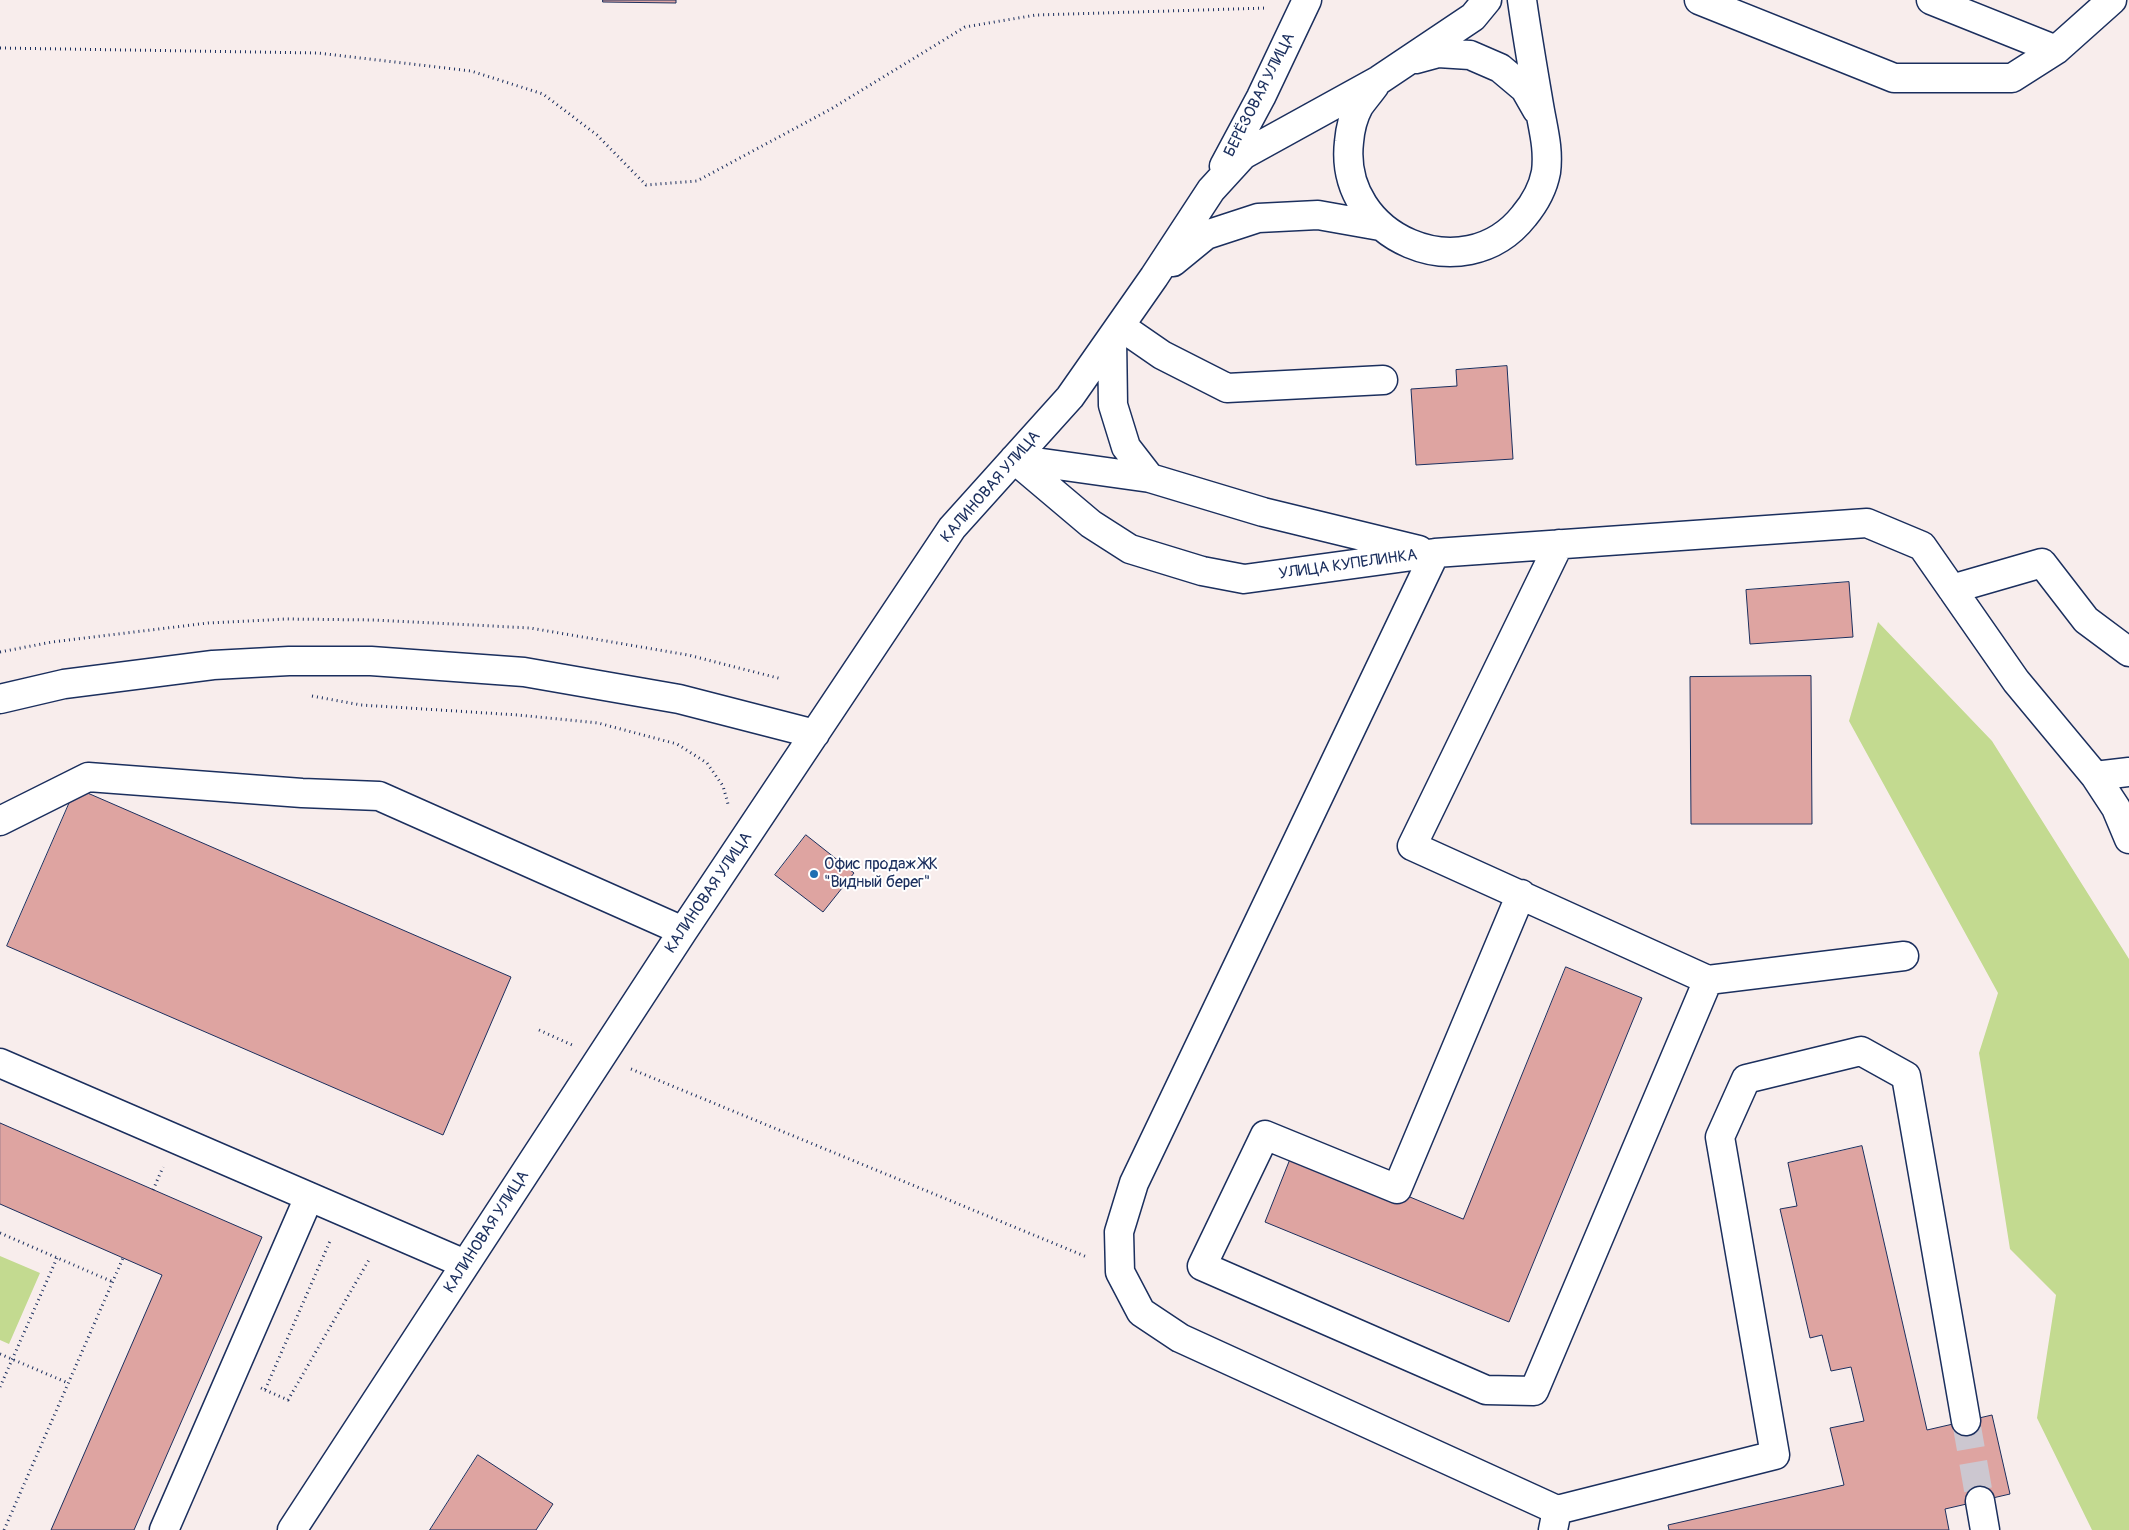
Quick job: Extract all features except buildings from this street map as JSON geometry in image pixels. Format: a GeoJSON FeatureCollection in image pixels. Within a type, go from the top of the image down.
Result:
{"type":"FeatureCollection","features":[{"type":"Feature","properties":{"kind":"street"},"geometry":{"type":"LineString","coordinates":[[1154,277],[1211,190],[1243,156],[1379,80],[1473,17],[1487,0]]}},
{"type":"Feature","properties":{"kind":"street"},"geometry":{"type":"LineString","coordinates":[[1379,80],[1359,106],[1350,130],[1348,155],[1352,179],[1361,202],[1380,226],[1404,242],[1433,252],[1463,252],[1492,243],[1516,226],[1535,202],[1546,174],[1548,144],[1540,115],[1522,0]]}},
{"type":"Feature","properties":{"kind":"street"},"geometry":{"type":"LineString","coordinates":[[1699,0],[1894,78],[2012,78],[2056,50],[2112,0]]}},
{"type":"Feature","properties":{"kind":"street"},"geometry":{"type":"LineString","coordinates":[[1931,0],[2056,50]]}},
{"type":"Feature","properties":{"kind":"street","name":"БЕРЁЗОВАЯ УЛИЦА"},"geometry":{"type":"LineString","coordinates":[[1211,190],[1261,97],[1305,3]]}},
{"type":"Feature","properties":{"kind":"street"},"geometry":{"type":"LineString","coordinates":[[1406,62],[1438,53],[1470,55],[1500,68],[1525,89],[1540,115]]}},
{"type":"Feature","properties":{"kind":"street"},"geometry":{"type":"LineString","coordinates":[[1154,277],[1206,235],[1258,218],[1318,215],[1380,226]]}},
{"type":"Feature","properties":{"kind":"street","name":"КАЛИНОВАЯ УЛИЦА"},"geometry":{"type":"LineString","coordinates":[[292,1530],[600,1057],[952,528],[1070,397],[1154,277]]}},
{"type":"Feature","properties":{"kind":"street"},"geometry":{"type":"LineString","coordinates":[[1150,478],[1126,447],[1113,405],[1116,332],[1227,388],[1383,380]]}},
{"type":"Feature","properties":{"kind":"street","name":"УЛИЦА КУПЕЛИНКА"},"geometry":{"type":"LineString","coordinates":[[1014,459],[1150,478],[1264,512],[1435,553]]}},
{"type":"Feature","properties":{"kind":"street","name":"УЛИЦА КУПЕЛИНКА"},"geometry":{"type":"LineString","coordinates":[[1014,459],[1091,524],[1130,549],[1202,571],[1244,579],[1435,553]]}},
{"type":"Feature","properties":{"kind":"street"},"geometry":{"type":"LineString","coordinates":[[1966,1421],[1906,1076],[1861,1051],[1746,1079],[1720,1137],[1775,1455],[1555,1520],[1180,1338],[1140,1312],[1120,1272],[1119,1232],[1134,1183],[1435,553],[1867,523],[1922,546],[2016,681],[2122,808],[2129,839]]}},
{"type":"Feature","properties":{"kind":"street"},"geometry":{"type":"LineString","coordinates":[[1559,544],[1412,846],[1708,980],[1904,956]]}},
{"type":"Feature","properties":{"kind":"street"},"geometry":{"type":"LineString","coordinates":[[1952,589],[2042,563],[2086,620],[2129,652]]}},
{"type":"Feature","properties":{"kind":"street"},"geometry":{"type":"LineString","coordinates":[[0,699],[64,684],[213,665],[289,661],[371,661],[524,672],[679,699],[815,734]]}},
{"type":"Feature","properties":{"kind":"street"},"geometry":{"type":"LineString","coordinates":[[2094,776],[2129,772]]}},
{"type":"Feature","properties":{"kind":"street"},"geometry":{"type":"LineString","coordinates":[[0,821],[88,777],[302,793],[379,796],[683,931]]}},
{"type":"Feature","properties":{"kind":"street"},"geometry":{"type":"LineString","coordinates":[[1520,894],[1397,1189],[1265,1134],[1202,1266],[1486,1390],[1534,1391],[1708,980]]}},
{"type":"Feature","properties":{"kind":"street"},"geometry":{"type":"LineString","coordinates":[[0,1063],[465,1264]]}},
{"type":"Feature","properties":{"kind":"street"},"geometry":{"type":"LineString","coordinates":[[164,1530],[310,1197]]}},
{"type":"Feature","properties":{"kind":"street"},"geometry":{"type":"LineString","coordinates":[[1980,1501],[1985,1530]]}},
{"type":"Feature","properties":{"kind":"path"},"geometry":{"type":"LineString","coordinates":[[0,48],[318,53],[471,71],[543,94],[597,134],[646,185],[697,181],[831,109],[965,27],[1036,16],[1305,3]]}},
{"type":"Feature","properties":{"kind":"path"},"geometry":{"type":"LineString","coordinates":[[309,695],[361,704],[518,715],[598,723],[678,744],[707,763],[724,786],[730,808]]}},
{"type":"Feature","properties":{"kind":"path"},"geometry":{"type":"LineString","coordinates":[[539,1030],[600,1057],[1056,1243],[1120,1272]]}},
{"type":"Feature","properties":{"kind":"path"},"geometry":{"type":"LineString","coordinates":[[0,1233],[113,1282]]}},
{"type":"Feature","properties":{"kind":"path"},"geometry":{"type":"LineString","coordinates":[[265,1390],[288,1400],[371,1256]]}},
{"type":"Feature","properties":{"kind":"path"},"geometry":{"type":"LineString","coordinates":[[0,1387],[57,1258]]}},
{"type":"Feature","properties":{"kind":"path"},"geometry":{"type":"LineString","coordinates":[[4,1530],[124,1258]]}},
{"type":"Feature","properties":{"kind":"path"},"geometry":{"type":"LineString","coordinates":[[0,1354],[68,1383]]}},
{"type":"Feature","properties":{"kind":"green space"},"geometry":{"type":"Polygon","coordinates":[[[1878,622],[1992,741],[2129,959],[2129,1530],[2092,1530],[2037,1418],[2056,1295],[2010,1249],[1979,1053],[1998,993],[1849,721],[1878,622]]]}},
{"type":"Feature","properties":{"kind":"green space"},"geometry":{"type":"Polygon","coordinates":[[[0,1256],[40,1273],[9,1344],[0,1340],[0,1256]]]}},
{"type":"Feature","properties":{"kind":"tunnel"},"geometry":{"type":"LineString","coordinates":[[1966,1421],[1980,1501]]}},
{"type":"Feature","properties":{"kind":"place","name":"Офис продаж ЖК \"Видный берег\""},"geometry":{"type":"Point","coordinates":[814,874]}}]}
